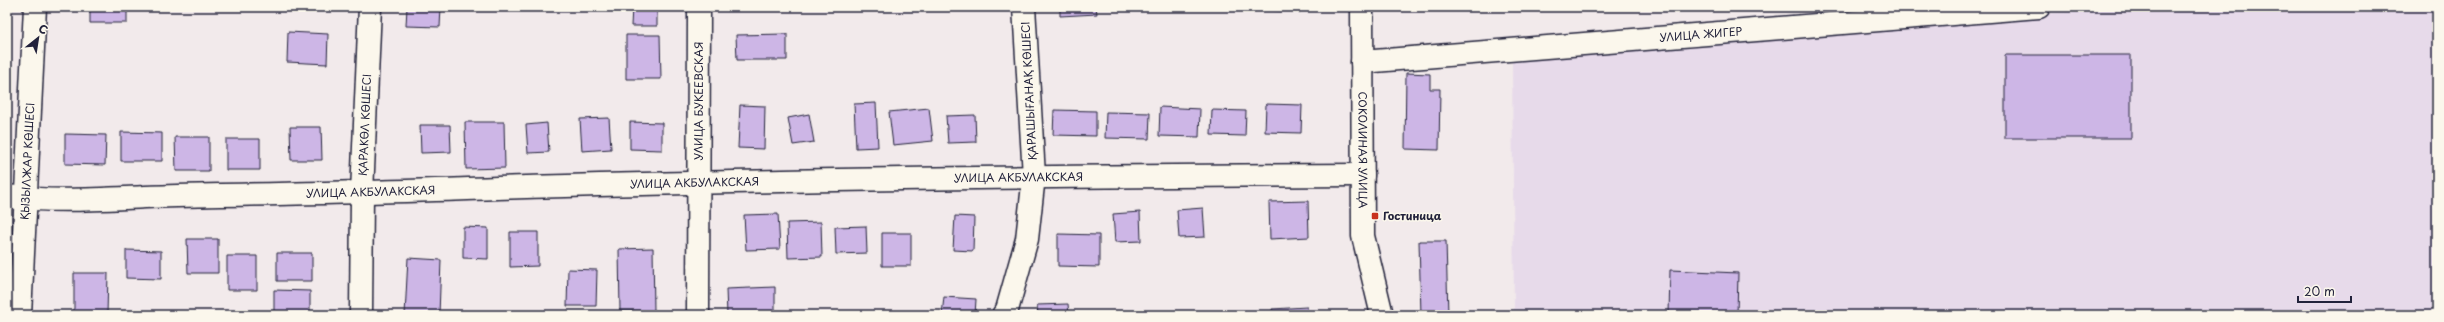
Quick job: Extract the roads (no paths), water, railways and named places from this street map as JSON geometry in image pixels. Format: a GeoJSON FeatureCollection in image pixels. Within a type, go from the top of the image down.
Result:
{"type":"FeatureCollection","features":[{"type":"Feature","properties":{"kind":"street","name":"ҚЫЗЫЛЖАР КӨШЕСІ"},"geometry":{"type":"LineString","coordinates":[[20,315],[17,198],[35,7]]}},
{"type":"Feature","properties":{"kind":"street","name":"ҚАРАКӨЛ КӨШЕСІ"},"geometry":{"type":"LineString","coordinates":[[361,315],[362,193],[370,7]]}},
{"type":"Feature","properties":{"kind":"street","name":"УЛИЦА БУКЕЕВСКАЯ"},"geometry":{"type":"LineString","coordinates":[[698,315],[699,7]]}},
{"type":"Feature","properties":{"kind":"street","name":"ҚАРАШЫҒАНАҚ КӨШЕСІ"},"geometry":{"type":"LineString","coordinates":[[1003,315],[1007,310],[1027,239],[1034,176],[1024,7]]}},
{"type":"Feature","properties":{"kind":"street","name":"СОКОЛИНАЯ УЛИЦА"},"geometry":{"type":"LineString","coordinates":[[1362,7],[1363,236],[1382,315]]}},
{"type":"Feature","properties":{"kind":"street","name":"УЛИЦА ЖИГЕР"},"geometry":{"type":"LineString","coordinates":[[1362,62],[2039,7]]}},
{"type":"Feature","properties":{"kind":"street","name":"УЛИЦА АКБУЛАКСКАЯ"},"geometry":{"type":"LineString","coordinates":[[17,198],[362,193],[698,182],[1034,176],[1363,175]]}},
{"type":"Feature","properties":{"kind":"place","name":"Гостиница"},"geometry":{"type":"Point","coordinates":[1375,216]}}]}
